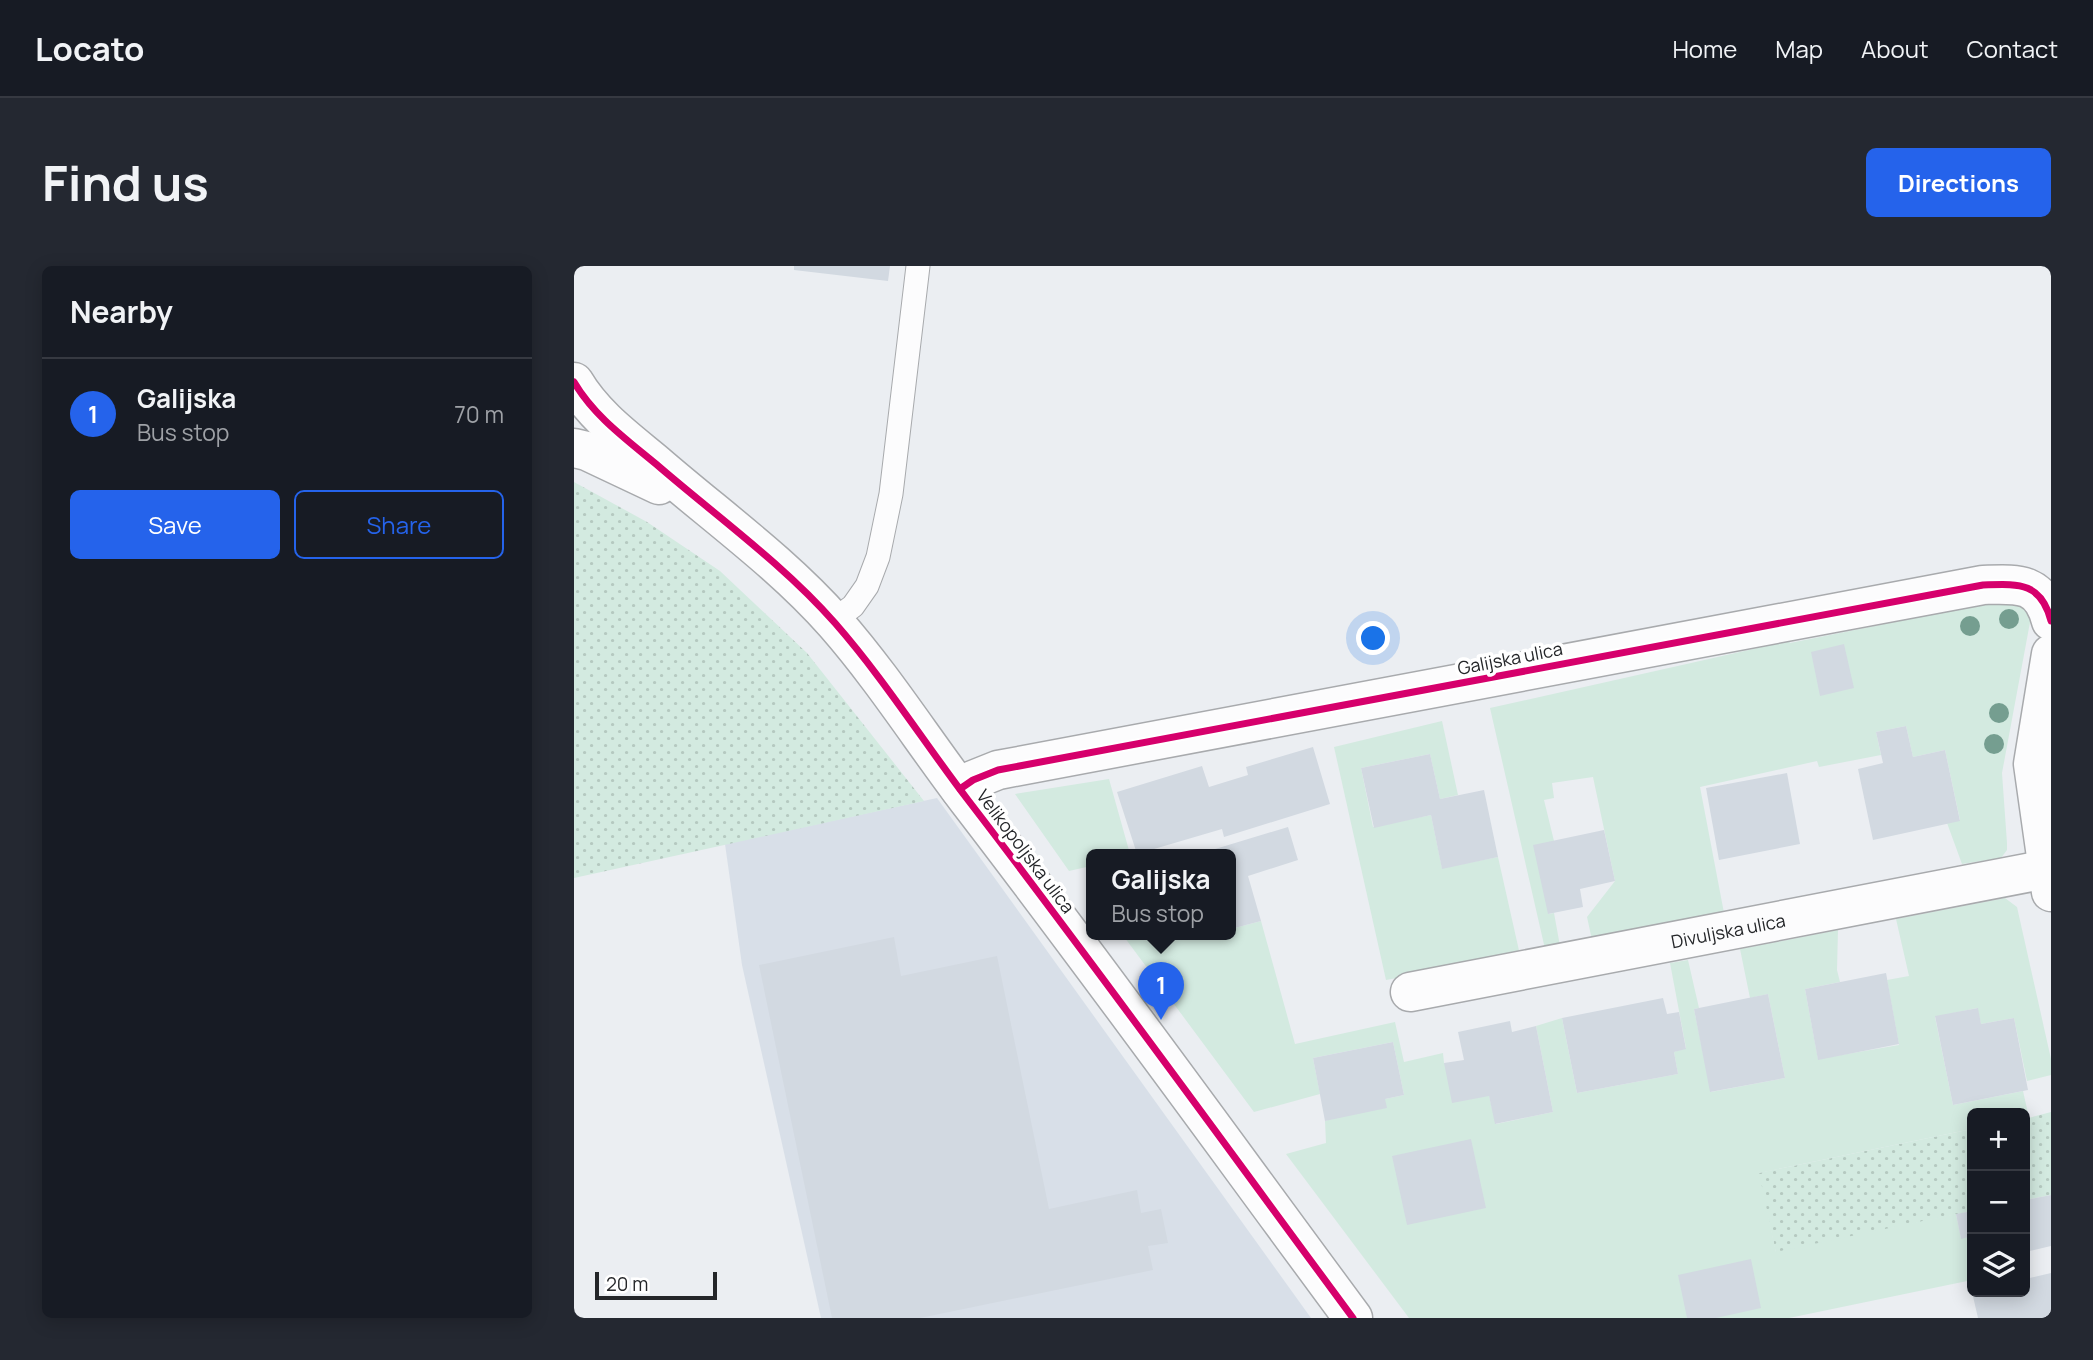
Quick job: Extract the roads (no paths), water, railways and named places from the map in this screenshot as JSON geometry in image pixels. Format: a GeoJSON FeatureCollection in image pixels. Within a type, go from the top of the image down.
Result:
{"type":"FeatureCollection","features":[{"type":"Feature","properties":{"kind":"street","name":"Velikopoljska ulica"},"geometry":{"type":"LineString","coordinates":[[574,382],[589,405],[605,421],[743,535],[833,621],[882,679],[960,789],[1353,1318]]}},
{"type":"Feature","properties":{"kind":"street","name":"Velikopoljska ulica"},"geometry":{"type":"LineString","coordinates":[[574,447],[706,507]]}},
{"type":"Feature","properties":{"kind":"street","name":"Galijska ulica"},"geometry":{"type":"LineString","coordinates":[[960,789],[972,780],[998,769],[1983,586],[2017,584],[2036,592],[2048,607],[2051,621]]}},
{"type":"Feature","properties":{"kind":"street"},"geometry":{"type":"LineString","coordinates":[[2049,881],[2042,762],[2051,654]]}},
{"type":"Feature","properties":{"kind":"street","name":"Divuljska ulica"},"geometry":{"type":"LineString","coordinates":[[1410,992],[2049,881]]}},
{"type":"Feature","properties":{"kind":"lane"},"geometry":{"type":"LineString","coordinates":[[833,621],[853,606],[867,586],[877,557],[891,494],[918,266]]}},
{"type":"Feature","properties":{"kind":"place","name":"Galijska"},"geometry":{"type":"Point","coordinates":[1161,1020]}}]}
